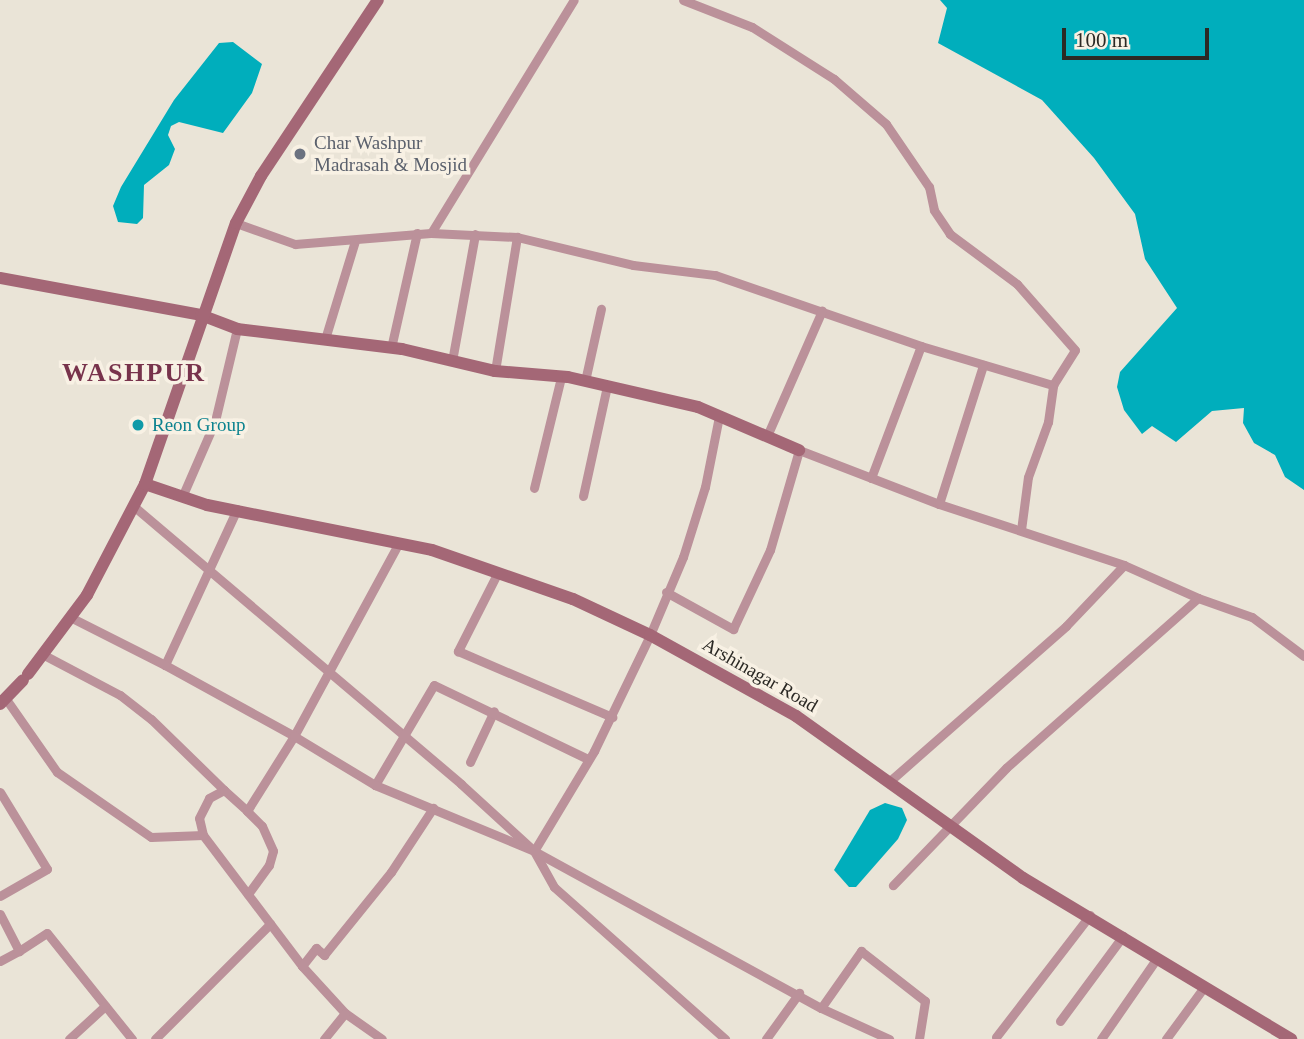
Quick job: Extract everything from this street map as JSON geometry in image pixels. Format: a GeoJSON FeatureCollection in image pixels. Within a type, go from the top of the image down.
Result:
{"type":"FeatureCollection","features":[{"type":"Feature","properties":{"kind":"street"},"geometry":{"type":"LineString","coordinates":[[203,835],[151,837],[57,772],[3,701],[44,655],[72,618],[145,484],[201,315],[236,223],[261,176],[378,0]]}},
{"type":"Feature","properties":{"kind":"street"},"geometry":{"type":"LineString","coordinates":[[431,233],[574,0]]}},
{"type":"Feature","properties":{"kind":"street"},"geometry":{"type":"LineString","coordinates":[[683,0],[752,27],[834,79],[886,124],[929,187],[934,210],[950,234],[1017,284],[1075,350],[1053,385],[1048,422],[1028,477],[1021,530]]}},
{"type":"Feature","properties":{"kind":"street"},"geometry":{"type":"LineString","coordinates":[[236,223],[295,244],[355,241],[417,233],[517,237],[633,265],[715,275],[921,346],[1053,385]]}},
{"type":"Feature","properties":{"kind":"street"},"geometry":{"type":"LineString","coordinates":[[391,348],[417,233]]}},
{"type":"Feature","properties":{"kind":"street"},"geometry":{"type":"LineString","coordinates":[[452,361],[475,234]]}},
{"type":"Feature","properties":{"kind":"street"},"geometry":{"type":"LineString","coordinates":[[495,371],[517,237]]}},
{"type":"Feature","properties":{"kind":"street"},"geometry":{"type":"LineString","coordinates":[[325,339],[355,241]]}},
{"type":"Feature","properties":{"kind":"street"},"geometry":{"type":"LineString","coordinates":[[0,278],[201,315],[237,328],[391,348],[495,371],[585,381],[719,416],[939,504],[1124,565],[1198,598],[1252,617],[1304,656]]}},
{"type":"Feature","properties":{"kind":"street"},"geometry":{"type":"LineString","coordinates":[[585,381],[601,309]]}},
{"type":"Feature","properties":{"kind":"street"},"geometry":{"type":"LineString","coordinates":[[767,436],[822,311]]}},
{"type":"Feature","properties":{"kind":"street"},"geometry":{"type":"LineString","coordinates":[[182,497],[215,421],[237,328]]}},
{"type":"Feature","properties":{"kind":"street"},"geometry":{"type":"LineString","coordinates":[[871,478],[921,346]]}},
{"type":"Feature","properties":{"kind":"street"},"geometry":{"type":"LineString","coordinates":[[939,504],[983,365]]}},
{"type":"Feature","properties":{"kind":"street"},"geometry":{"type":"LineString","coordinates":[[534,488],[561,377]]}},
{"type":"Feature","properties":{"kind":"street"},"geometry":{"type":"LineString","coordinates":[[583,496],[607,386]]}},
{"type":"Feature","properties":{"kind":"street"},"geometry":{"type":"LineString","coordinates":[[534,852],[612,717],[650,635],[705,487],[719,416]]}},
{"type":"Feature","properties":{"kind":"street"},"geometry":{"type":"LineString","coordinates":[[666,592],[733,629],[770,550],[799,450]]}},
{"type":"Feature","properties":{"kind":"street","name":"Arshinagar Road"},"geometry":{"type":"LineString","coordinates":[[145,484],[182,497],[399,543],[498,572],[573,599],[650,635],[796,716],[891,780],[1023,878],[1090,915],[1286,1038]]}},
{"type":"Feature","properties":{"kind":"street"},"geometry":{"type":"LineString","coordinates":[[137,509],[330,672],[534,852],[554,887],[724,1039]]}},
{"type":"Feature","properties":{"kind":"street"},"geometry":{"type":"LineString","coordinates":[[165,665],[212,571],[237,509]]}},
{"type":"Feature","properties":{"kind":"street"},"geometry":{"type":"LineString","coordinates":[[247,811],[330,672],[399,543]]}},
{"type":"Feature","properties":{"kind":"street"},"geometry":{"type":"LineString","coordinates":[[891,780],[1066,626],[1124,565]]}},
{"type":"Feature","properties":{"kind":"street"},"geometry":{"type":"LineString","coordinates":[[498,572],[458,651],[612,717]]}},
{"type":"Feature","properties":{"kind":"street"},"geometry":{"type":"LineString","coordinates":[[893,885],[1006,768],[1198,598]]}},
{"type":"Feature","properties":{"kind":"street"},"geometry":{"type":"LineString","coordinates":[[72,618],[165,665],[375,785],[534,852],[799,993],[821,1008],[889,1039]]}},
{"type":"Feature","properties":{"kind":"street"},"geometry":{"type":"LineString","coordinates":[[44,655],[131,703],[247,811],[271,839],[273,851],[269,865],[248,894]]}},
{"type":"Feature","properties":{"kind":"street"},"geometry":{"type":"LineString","coordinates":[[375,785],[434,685],[494,711],[588,759]]}},
{"type":"Feature","properties":{"kind":"street"},"geometry":{"type":"LineString","coordinates":[[470,762],[494,711]]}},
{"type":"Feature","properties":{"kind":"street"},"geometry":{"type":"LineString","coordinates":[[224,790],[209,798],[199,818],[203,835],[302,966],[345,1013],[382,1039]]}},
{"type":"Feature","properties":{"kind":"street"},"geometry":{"type":"LineString","coordinates":[[0,792],[47,869],[0,896]]}},
{"type":"Feature","properties":{"kind":"street"},"geometry":{"type":"LineString","coordinates":[[302,966],[316,948],[324,955],[391,872],[433,808]]}},
{"type":"Feature","properties":{"kind":"street"},"geometry":{"type":"LineString","coordinates":[[0,914],[19,951]]}},
{"type":"Feature","properties":{"kind":"street"},"geometry":{"type":"LineString","coordinates":[[996,1037],[1090,915]]}},
{"type":"Feature","properties":{"kind":"street"},"geometry":{"type":"LineString","coordinates":[[155,1039],[270,924]]}},
{"type":"Feature","properties":{"kind":"street"},"geometry":{"type":"LineString","coordinates":[[0,961],[47,933],[131,1039]]}},
{"type":"Feature","properties":{"kind":"street"},"geometry":{"type":"LineString","coordinates":[[1060,1021],[1123,936]]}},
{"type":"Feature","properties":{"kind":"street"},"geometry":{"type":"LineString","coordinates":[[821,1008],[861,951],[925,1001],[919,1039]]}},
{"type":"Feature","properties":{"kind":"street"},"geometry":{"type":"LineString","coordinates":[[1101,1039],[1157,958]]}},
{"type":"Feature","properties":{"kind":"street"},"geometry":{"type":"LineString","coordinates":[[1166,1039],[1204,987]]}},
{"type":"Feature","properties":{"kind":"street"},"geometry":{"type":"LineString","coordinates":[[766,1039],[799,993]]}},
{"type":"Feature","properties":{"kind":"street"},"geometry":{"type":"LineString","coordinates":[[69,1039],[105,1006]]}},
{"type":"Feature","properties":{"kind":"street"},"geometry":{"type":"LineString","coordinates":[[324,1039],[345,1013]]}},
{"type":"Feature","properties":{"kind":"water"},"geometry":{"type":"Polygon","coordinates":[[[940,0],[1304,0],[1304,490],[1285,477],[1275,455],[1254,443],[1243,423],[1244,408],[1212,411],[1176,442],[1152,426],[1142,434],[1124,410],[1117,387],[1120,372],[1177,308],[1145,259],[1135,214],[1094,158],[1042,100],[938,43],[947,8],[940,0]]]}},
{"type":"Feature","properties":{"kind":"water"},"geometry":{"type":"Polygon","coordinates":[[[233,42],[262,64],[252,93],[223,133],[179,122],[171,126],[168,135],[175,149],[169,165],[144,185],[143,218],[137,224],[118,222],[113,206],[121,187],[174,100],[219,43],[233,42]]]}},
{"type":"Feature","properties":{"kind":"water"},"geometry":{"type":"Polygon","coordinates":[[[885,803],[902,808],[907,820],[898,839],[856,887],[849,887],[834,870],[870,810],[885,803]]]}},
{"type":"Feature","properties":{"kind":"place","name":"Char Washpur Madrasah & Mosjid"},"geometry":{"type":"Point","coordinates":[300,154]}},
{"type":"Feature","properties":{"kind":"place","name":"Reon Group"},"geometry":{"type":"Point","coordinates":[138,425]}},
{"type":"Feature","properties":{"kind":"district","name":"WASHPUR"},"geometry":{"type":"Point","coordinates":[134,373]}}]}
